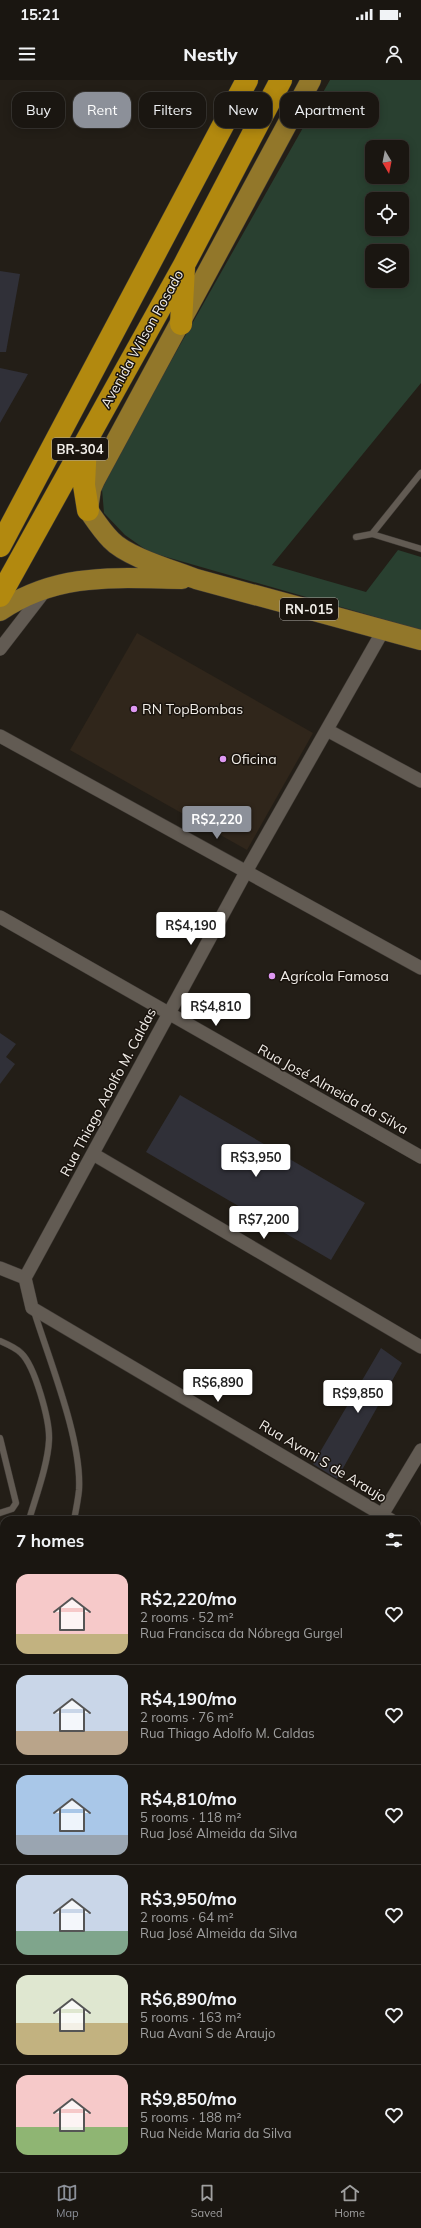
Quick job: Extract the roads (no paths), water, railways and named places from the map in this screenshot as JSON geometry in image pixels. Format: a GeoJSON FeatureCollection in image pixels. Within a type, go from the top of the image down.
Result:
{"type":"FeatureCollection","features":[{"type":"Feature","properties":{"kind":"highway","name":"Avenida Wilson Rosado"},"geometry":{"type":"LineString","coordinates":[[2,540],[247,80]]}},
{"type":"Feature","properties":{"kind":"highway","name":"Avenida Wilson Rosado"},"geometry":{"type":"LineString","coordinates":[[0,596],[87,436],[184,265],[281,80]]}},
{"type":"Feature","properties":{"kind":"highway"},"geometry":{"type":"LineString","coordinates":[[181,324],[184,265]]}},
{"type":"Feature","properties":{"kind":"highway"},"geometry":{"type":"LineString","coordinates":[[87,436],[84,485],[88,510]]}},
{"type":"Feature","properties":{"kind":"main road"},"geometry":{"type":"LineString","coordinates":[[196,579],[135,555],[112,541],[88,510],[91,489],[311,80]]}},
{"type":"Feature","properties":{"kind":"main road"},"geometry":{"type":"LineString","coordinates":[[0,611],[16,600],[49,586],[76,581],[112,578],[196,579]]}},
{"type":"Feature","properties":{"kind":"main road","name":"RN-015"},"geometry":{"type":"LineString","coordinates":[[196,579],[421,640]]}},
{"type":"Feature","properties":{"kind":"street"},"geometry":{"type":"LineString","coordinates":[[0,649],[24,615],[49,586]]}},
{"type":"Feature","properties":{"kind":"street","name":"Rua Thiago Adolfo M. Caldas"},"geometry":{"type":"LineString","coordinates":[[24,1278],[247,870],[384,629]]}},
{"type":"Feature","properties":{"kind":"street"},"geometry":{"type":"LineString","coordinates":[[327,730],[421,781]]}},
{"type":"Feature","properties":{"kind":"street"},"geometry":{"type":"LineString","coordinates":[[0,736],[247,870],[421,968]]}},
{"type":"Feature","properties":{"kind":"street","name":"Rua José Almeida da Silva"},"geometry":{"type":"LineString","coordinates":[[0,917],[421,1157]]}},
{"type":"Feature","properties":{"kind":"street"},"geometry":{"type":"LineString","coordinates":[[93,1154],[421,1347]]}},
{"type":"Feature","properties":{"kind":"street"},"geometry":{"type":"LineString","coordinates":[[0,1268],[24,1278],[32,1308]]}},
{"type":"Feature","properties":{"kind":"street","name":"Rua Avani S de Araujo"},"geometry":{"type":"LineString","coordinates":[[32,1308],[381,1516]]}},
{"type":"Feature","properties":{"kind":"street"},"geometry":{"type":"LineString","coordinates":[[385,1516],[421,1450]]}},
{"type":"Feature","properties":{"kind":"lane"},"geometry":{"type":"LineString","coordinates":[[372,534],[421,473]]}},
{"type":"Feature","properties":{"kind":"lane"},"geometry":{"type":"LineString","coordinates":[[356,537],[372,534],[421,549]]}},
{"type":"Feature","properties":{"kind":"lane"},"geometry":{"type":"LineString","coordinates":[[32,1308],[70,1426],[76,1455],[79,1488],[75,1516]]}},
{"type":"Feature","properties":{"kind":"lane"},"geometry":{"type":"LineString","coordinates":[[0,1341],[22,1353],[26,1360],[36,1384],[47,1425],[49,1439],[47,1452],[30,1516]]}},
{"type":"Feature","properties":{"kind":"lane"},"geometry":{"type":"LineString","coordinates":[[0,1438],[16,1503],[12,1510],[0,1513]]}},
{"type":"Feature","properties":{"kind":"place","name":"RN TopBombas"},"geometry":{"type":"Point","coordinates":[134,709]}},
{"type":"Feature","properties":{"kind":"place","name":"Oficina"},"geometry":{"type":"Point","coordinates":[223,759]}},
{"type":"Feature","properties":{"kind":"place","name":"Agrícola Famosa"},"geometry":{"type":"Point","coordinates":[272,976]}}]}
